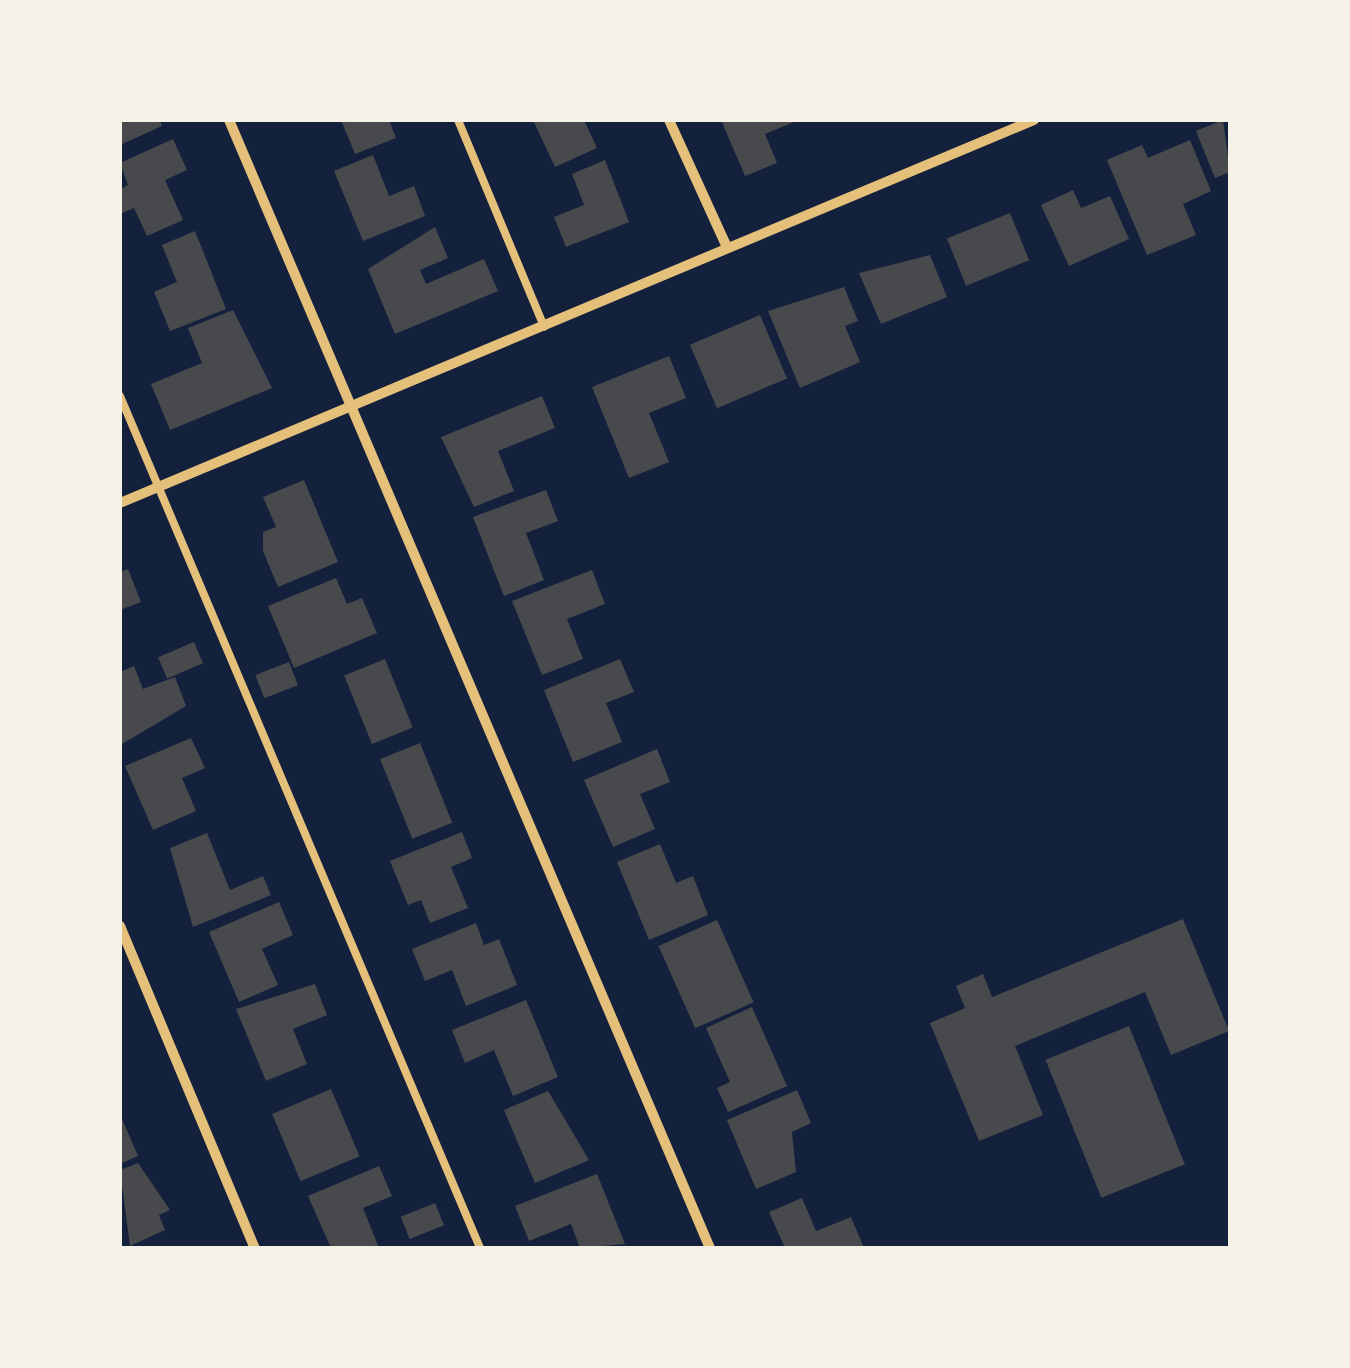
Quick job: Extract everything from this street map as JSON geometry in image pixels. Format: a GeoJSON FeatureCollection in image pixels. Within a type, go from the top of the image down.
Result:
{"type":"FeatureCollection","features":[{"type":"Feature","properties":{"kind":"street"},"geometry":{"type":"LineString","coordinates":[[228,120],[710,1248]]}},
{"type":"Feature","properties":{"kind":"street"},"geometry":{"type":"LineString","coordinates":[[669,120],[727,247]]}},
{"type":"Feature","properties":{"kind":"street"},"geometry":{"type":"LineString","coordinates":[[120,503],[353,410],[727,247],[1034,120]]}},
{"type":"Feature","properties":{"kind":"street"},"geometry":{"type":"LineString","coordinates":[[120,926],[255,1248]]}},
{"type":"Feature","properties":{"kind":"lane"},"geometry":{"type":"LineString","coordinates":[[458,120],[544,326]]}},
{"type":"Feature","properties":{"kind":"lane"},"geometry":{"type":"LineString","coordinates":[[120,396],[480,1248]]}},
{"type":"Feature","properties":{"kind":"building"},"geometry":{"type":"Polygon","coordinates":[[[120,120],[160,120],[162,126],[120,145],[120,120]]]}},
{"type":"Feature","properties":{"kind":"building"},"geometry":{"type":"Polygon","coordinates":[[[341,120],[389,120],[396,138],[355,154],[341,120]]]}},
{"type":"Feature","properties":{"kind":"building"},"geometry":{"type":"Polygon","coordinates":[[[533,120],[584,120],[597,148],[555,167],[533,120]]]}},
{"type":"Feature","properties":{"kind":"building"},"geometry":{"type":"Polygon","coordinates":[[[721,120],[799,120],[765,134],[777,163],[745,176],[721,120]]]}},
{"type":"Feature","properties":{"kind":"building"},"geometry":{"type":"Polygon","coordinates":[[[1223,120],[1230,172],[1215,178],[1196,131],[1223,120]]]}},
{"type":"Feature","properties":{"kind":"building"},"geometry":{"type":"Polygon","coordinates":[[[173,139],[187,170],[165,180],[183,220],[147,236],[134,208],[120,214],[120,189],[128,185],[120,163],[173,139]]]}},
{"type":"Feature","properties":{"kind":"building"},"geometry":{"type":"Polygon","coordinates":[[[1190,140],[1211,191],[1183,204],[1196,235],[1147,255],[1107,160],[1142,145],[1148,158],[1190,140]]]}},
{"type":"Feature","properties":{"kind":"building"},"geometry":{"type":"Polygon","coordinates":[[[373,155],[389,196],[414,186],[425,216],[363,241],[334,171],[373,155]]]}},
{"type":"Feature","properties":{"kind":"building"},"geometry":{"type":"Polygon","coordinates":[[[605,160],[629,222],[566,247],[554,217],[584,205],[572,174],[605,160]]]}},
{"type":"Feature","properties":{"kind":"building"},"geometry":{"type":"Polygon","coordinates":[[[1073,190],[1081,208],[1110,196],[1129,239],[1069,266],[1041,205],[1073,190]]]}},
{"type":"Feature","properties":{"kind":"building"},"geometry":{"type":"Polygon","coordinates":[[[1010,213],[1029,260],[966,286],[947,238],[1010,213]]]}},
{"type":"Feature","properties":{"kind":"building"},"geometry":{"type":"Polygon","coordinates":[[[435,227],[448,258],[420,270],[426,284],[484,259],[498,291],[395,334],[368,269],[435,227]]]}},
{"type":"Feature","properties":{"kind":"building"},"geometry":{"type":"Polygon","coordinates":[[[195,231],[226,309],[170,331],[154,292],[177,282],[162,245],[195,231]]]}},
{"type":"Feature","properties":{"kind":"building"},"geometry":{"type":"Polygon","coordinates":[[[930,255],[947,297],[881,324],[859,273],[930,255]]]}},
{"type":"Feature","properties":{"kind":"building"},"geometry":{"type":"Polygon","coordinates":[[[844,287],[858,321],[845,326],[860,362],[800,388],[768,311],[844,287]]]}},
{"type":"Feature","properties":{"kind":"building"},"geometry":{"type":"Polygon","coordinates":[[[233,310],[272,388],[170,430],[151,384],[202,363],[188,328],[233,310]]]}},
{"type":"Feature","properties":{"kind":"building"},"geometry":{"type":"Polygon","coordinates":[[[760,315],[787,379],[717,408],[690,345],[760,315]]]}},
{"type":"Feature","properties":{"kind":"building"},"geometry":{"type":"Polygon","coordinates":[[[669,356],[686,398],[649,413],[669,462],[629,478],[592,387],[669,356]]]}},
{"type":"Feature","properties":{"kind":"building"},"geometry":{"type":"Polygon","coordinates":[[[542,396],[555,428],[498,451],[514,491],[474,507],[441,437],[542,396]]]}},
{"type":"Feature","properties":{"kind":"building"},"geometry":{"type":"Polygon","coordinates":[[[304,480],[338,562],[278,587],[263,551],[263,532],[276,527],[263,497],[304,480]]]}},
{"type":"Feature","properties":{"kind":"building"},"geometry":{"type":"Polygon","coordinates":[[[546,490],[558,521],[526,533],[544,580],[504,596],[473,517],[546,490]]]}},
{"type":"Feature","properties":{"kind":"building"},"geometry":{"type":"Polygon","coordinates":[[[128,569],[141,602],[120,610],[120,572],[128,569]]]}},
{"type":"Feature","properties":{"kind":"building"},"geometry":{"type":"Polygon","coordinates":[[[592,570],[605,604],[567,619],[583,659],[542,675],[512,601],[592,570]]]}},
{"type":"Feature","properties":{"kind":"building"},"geometry":{"type":"Polygon","coordinates":[[[336,578],[347,604],[362,598],[377,633],[294,668],[268,606],[336,578]]]}},
{"type":"Feature","properties":{"kind":"building"},"geometry":{"type":"Polygon","coordinates":[[[194,642],[203,663],[167,678],[158,657],[194,642]]]}},
{"type":"Feature","properties":{"kind":"building"},"geometry":{"type":"Polygon","coordinates":[[[385,659],[413,728],[372,744],[344,675],[385,659]]]}},
{"type":"Feature","properties":{"kind":"building"},"geometry":{"type":"Polygon","coordinates":[[[620,659],[634,692],[606,703],[622,742],[573,762],[544,690],[620,659]]]}},
{"type":"Feature","properties":{"kind":"building"},"geometry":{"type":"Polygon","coordinates":[[[289,662],[298,685],[264,698],[255,675],[289,662]]]}},
{"type":"Feature","properties":{"kind":"building"},"geometry":{"type":"Polygon","coordinates":[[[134,666],[143,689],[175,677],[186,706],[122,744],[120,672],[134,666]]]}},
{"type":"Feature","properties":{"kind":"building"},"geometry":{"type":"Polygon","coordinates":[[[191,738],[205,768],[182,778],[196,811],[153,830],[125,766],[191,738]]]}},
{"type":"Feature","properties":{"kind":"building"},"geometry":{"type":"Polygon","coordinates":[[[420,743],[452,823],[412,839],[380,759],[420,743]]]}},
{"type":"Feature","properties":{"kind":"building"},"geometry":{"type":"Polygon","coordinates":[[[657,749],[670,782],[640,794],[655,829],[613,847],[584,780],[657,749]]]}},
{"type":"Feature","properties":{"kind":"building"},"geometry":{"type":"Polygon","coordinates":[[[462,832],[472,858],[451,867],[468,908],[430,923],[421,900],[408,905],[390,861],[462,832]]]}},
{"type":"Feature","properties":{"kind":"building"},"geometry":{"type":"Polygon","coordinates":[[[207,833],[230,890],[263,876],[271,895],[193,927],[170,848],[207,833]]]}},
{"type":"Feature","properties":{"kind":"building"},"geometry":{"type":"Polygon","coordinates":[[[660,844],[676,883],[693,876],[708,915],[649,940],[617,862],[660,844]]]}},
{"type":"Feature","properties":{"kind":"building"},"geometry":{"type":"Polygon","coordinates":[[[279,902],[293,935],[262,949],[278,985],[239,1002],[209,932],[279,902]]]}},
{"type":"Feature","properties":{"kind":"building"},"geometry":{"type":"Polygon","coordinates":[[[1183,919],[1229,1031],[1171,1055],[1145,992],[1015,1046],[1043,1115],[979,1141],[930,1023],[965,1008],[956,986],[983,974],[992,997],[1183,919]]]}},
{"type":"Feature","properties":{"kind":"building"},"geometry":{"type":"Polygon","coordinates":[[[717,920],[754,1002],[695,1028],[659,946],[717,920]]]}},
{"type":"Feature","properties":{"kind":"building"},"geometry":{"type":"Polygon","coordinates":[[[476,923],[484,945],[499,939],[517,985],[466,1006],[452,970],[425,981],[412,949],[476,923]]]}},
{"type":"Feature","properties":{"kind":"building"},"geometry":{"type":"Polygon","coordinates":[[[315,984],[327,1015],[293,1029],[307,1064],[266,1081],[236,1009],[315,984]]]}},
{"type":"Feature","properties":{"kind":"building"},"geometry":{"type":"Polygon","coordinates":[[[526,1000],[558,1077],[513,1096],[494,1050],[465,1063],[452,1030],[526,1000]]]}},
{"type":"Feature","properties":{"kind":"building"},"geometry":{"type":"Polygon","coordinates":[[[752,1007],[787,1086],[728,1112],[717,1088],[730,1082],[706,1028],[752,1007]]]}},
{"type":"Feature","properties":{"kind":"building"},"geometry":{"type":"Polygon","coordinates":[[[1129,1026],[1185,1164],[1101,1198],[1046,1060],[1129,1026]]]}},
{"type":"Feature","properties":{"kind":"building"},"geometry":{"type":"Polygon","coordinates":[[[331,1089],[360,1156],[301,1181],[272,1114],[331,1089]]]}},
{"type":"Feature","properties":{"kind":"building"},"geometry":{"type":"Polygon","coordinates":[[[797,1090],[811,1123],[792,1132],[796,1172],[756,1189],[727,1120],[797,1090]]]}},
{"type":"Feature","properties":{"kind":"building"},"geometry":{"type":"Polygon","coordinates":[[[548,1091],[589,1160],[535,1183],[504,1110],[548,1091]]]}},
{"type":"Feature","properties":{"kind":"building"},"geometry":{"type":"Polygon","coordinates":[[[120,1114],[138,1156],[120,1164],[120,1114]]]}},
{"type":"Feature","properties":{"kind":"building"},"geometry":{"type":"Polygon","coordinates":[[[138,1163],[170,1210],[159,1215],[165,1230],[130,1246],[120,1170],[138,1163]]]}},
{"type":"Feature","properties":{"kind":"building"},"geometry":{"type":"Polygon","coordinates":[[[379,1166],[392,1196],[363,1208],[379,1248],[331,1248],[308,1196],[379,1166]]]}},
{"type":"Feature","properties":{"kind":"building"},"geometry":{"type":"Polygon","coordinates":[[[597,1174],[625,1244],[580,1248],[571,1224],[529,1241],[515,1206],[597,1174]]]}},
{"type":"Feature","properties":{"kind":"building"},"geometry":{"type":"Polygon","coordinates":[[[802,1198],[816,1231],[851,1217],[864,1248],[785,1248],[769,1212],[802,1198]]]}},
{"type":"Feature","properties":{"kind":"building"},"geometry":{"type":"Polygon","coordinates":[[[435,1203],[444,1225],[410,1239],[401,1217],[435,1203]]]}}]}
